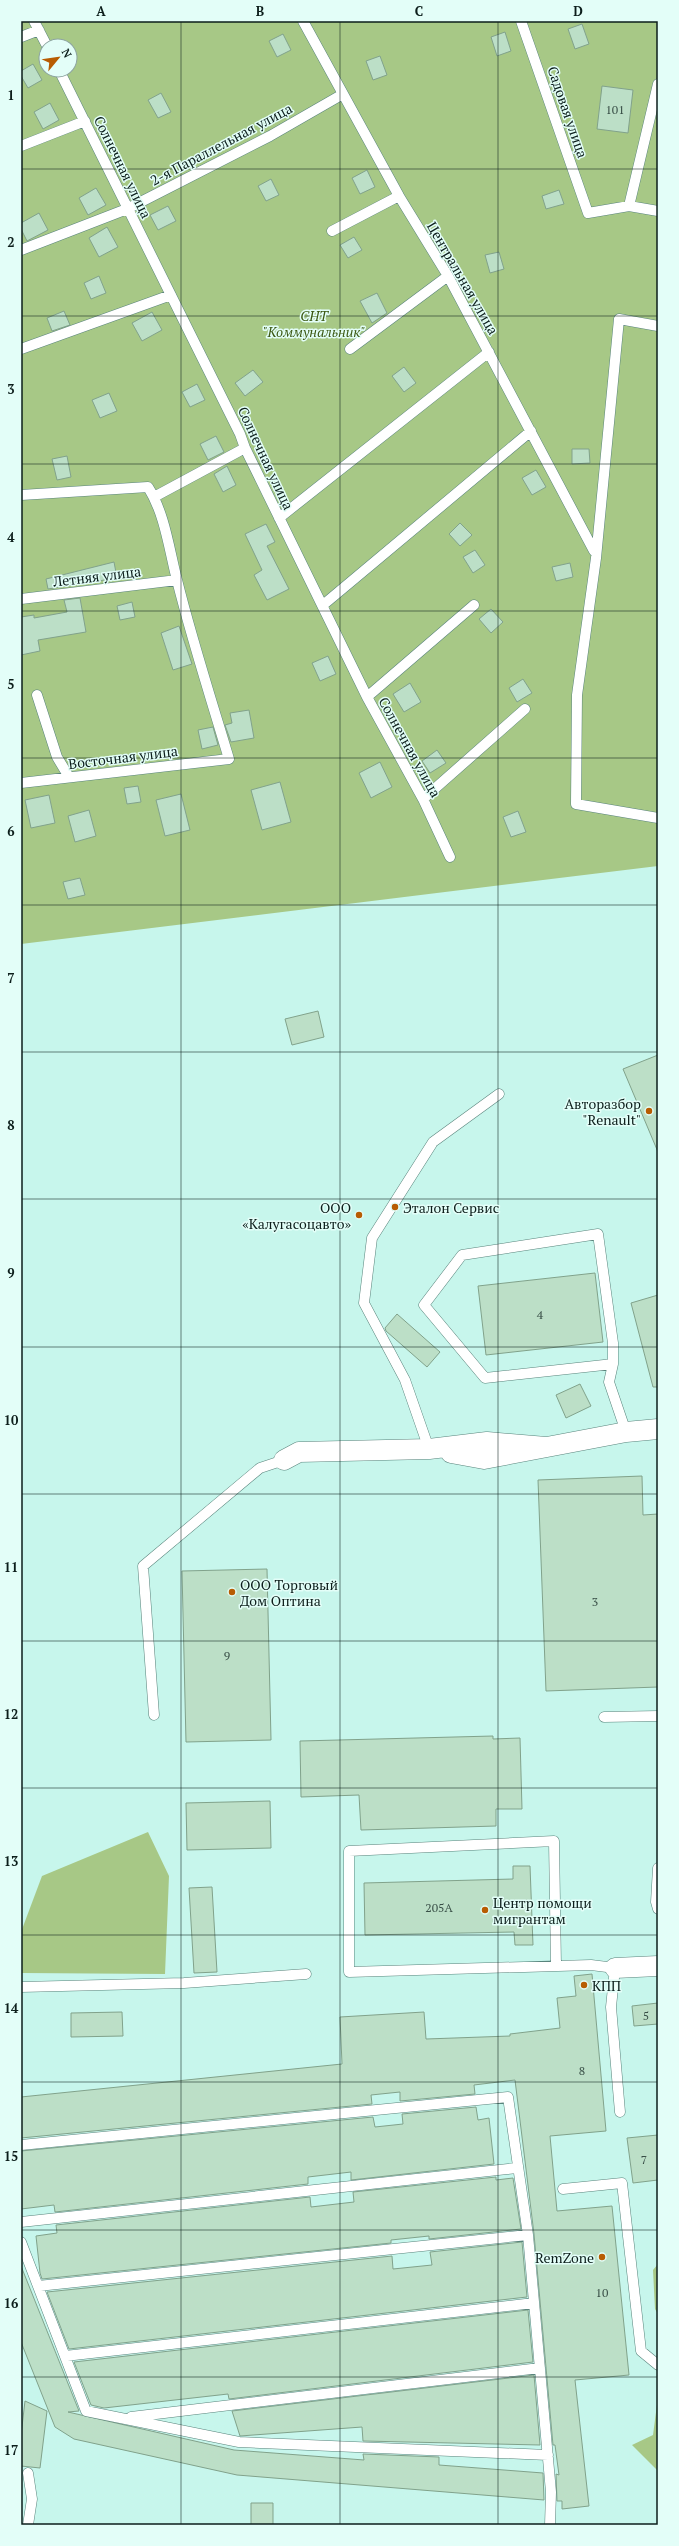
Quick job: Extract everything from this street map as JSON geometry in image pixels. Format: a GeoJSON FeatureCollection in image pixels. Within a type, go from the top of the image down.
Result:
{"type":"FeatureCollection","features":[{"type":"Feature","properties":{"kind":"street"},"geometry":{"type":"LineString","coordinates":[[284,1460],[299,1452],[429,1450],[484,1459],[626,1432],[658,1429]]}},
{"type":"Feature","properties":{"kind":"street"},"geometry":{"type":"LineString","coordinates":[[615,1968],[658,1966]]}},
{"type":"Feature","properties":{"kind":"lane","name":"Центральная улица"},"geometry":{"type":"LineString","coordinates":[[303,21],[399,196],[448,276],[594,551]]}},
{"type":"Feature","properties":{"kind":"lane","name":"Садовая улица"},"geometry":{"type":"LineString","coordinates":[[521,21],[588,212],[629,206]]}},
{"type":"Feature","properties":{"kind":"lane"},"geometry":{"type":"LineString","coordinates":[[21,36],[36,25],[43,38]]}},
{"type":"Feature","properties":{"kind":"lane","name":"Солнечная улица"},"geometry":{"type":"LineString","coordinates":[[63,78],[240,434],[245,448],[367,697],[423,799],[450,857]]}},
{"type":"Feature","properties":{"kind":"lane"},"geometry":{"type":"LineString","coordinates":[[658,84],[629,206],[658,211]]}},
{"type":"Feature","properties":{"kind":"lane","name":"2-я Параллельная улица"},"geometry":{"type":"LineString","coordinates":[[21,250],[127,209],[270,136],[343,94]]}},
{"type":"Feature","properties":{"kind":"lane"},"geometry":{"type":"LineString","coordinates":[[21,146],[85,121]]}},
{"type":"Feature","properties":{"kind":"lane"},"geometry":{"type":"LineString","coordinates":[[332,231],[399,196]]}},
{"type":"Feature","properties":{"kind":"lane"},"geometry":{"type":"LineString","coordinates":[[350,349],[448,276]]}},
{"type":"Feature","properties":{"kind":"lane"},"geometry":{"type":"LineString","coordinates":[[21,349],[171,295]]}},
{"type":"Feature","properties":{"kind":"lane"},"geometry":{"type":"LineString","coordinates":[[658,326],[619,318],[596,558],[577,695],[576,804],[658,818]]}},
{"type":"Feature","properties":{"kind":"lane"},"geometry":{"type":"LineString","coordinates":[[279,518],[489,352]]}},
{"type":"Feature","properties":{"kind":"lane"},"geometry":{"type":"LineString","coordinates":[[323,605],[531,431]]}},
{"type":"Feature","properties":{"kind":"lane"},"geometry":{"type":"LineString","coordinates":[[154,497],[245,448]]}},
{"type":"Feature","properties":{"kind":"lane"},"geometry":{"type":"LineString","coordinates":[[21,494],[148,487],[154,497],[169,546],[177,580]]}},
{"type":"Feature","properties":{"kind":"lane","name":"Летняя улица"},"geometry":{"type":"LineString","coordinates":[[21,599],[177,580]]}},
{"type":"Feature","properties":{"kind":"lane","name":"Восточная улица"},"geometry":{"type":"LineString","coordinates":[[21,783],[229,759],[177,580]]}},
{"type":"Feature","properties":{"kind":"lane"},"geometry":{"type":"LineString","coordinates":[[367,697],[474,605]]}},
{"type":"Feature","properties":{"kind":"lane"},"geometry":{"type":"LineString","coordinates":[[37,695],[57,757],[69,777]]}},
{"type":"Feature","properties":{"kind":"lane"},"geometry":{"type":"LineString","coordinates":[[423,799],[525,708]]}},
{"type":"Feature","properties":{"kind":"lane"},"geometry":{"type":"LineString","coordinates":[[429,1450],[405,1380],[364,1303],[372,1238],[433,1142],[499,1094]]}},
{"type":"Feature","properties":{"kind":"lane"},"geometry":{"type":"LineString","coordinates":[[613,1364],[485,1378],[424,1305],[462,1255],[598,1234],[613,1343],[613,1364],[609,1382],[626,1432]]}},
{"type":"Feature","properties":{"kind":"lane"},"geometry":{"type":"LineString","coordinates":[[154,1715],[143,1566],[260,1468],[284,1460]]}},
{"type":"Feature","properties":{"kind":"lane"},"geometry":{"type":"LineString","coordinates":[[604,1717],[658,1716]]}},
{"type":"Feature","properties":{"kind":"lane"},"geometry":{"type":"LineString","coordinates":[[556,1966],[554,1841],[349,1851],[349,1972],[591,1965],[615,1968],[611,2008],[620,2112]]}},
{"type":"Feature","properties":{"kind":"lane"},"geometry":{"type":"LineString","coordinates":[[658,1868],[656,1902],[658,1909]]}},
{"type":"Feature","properties":{"kind":"lane"},"geometry":{"type":"LineString","coordinates":[[21,1987],[184,1983],[306,1974]]}},
{"type":"Feature","properties":{"kind":"lane"},"geometry":{"type":"LineString","coordinates":[[21,2145],[508,2097],[517,2168],[528,2235],[551,2492],[550,2525]]}},
{"type":"Feature","properties":{"kind":"lane"},"geometry":{"type":"LineString","coordinates":[[21,2222],[517,2168]]}},
{"type":"Feature","properties":{"kind":"lane"},"geometry":{"type":"LineString","coordinates":[[563,2189],[622,2183],[641,2351],[658,2365]]}},
{"type":"Feature","properties":{"kind":"lane"},"geometry":{"type":"LineString","coordinates":[[38,2286],[528,2235]]}},
{"type":"Feature","properties":{"kind":"lane"},"geometry":{"type":"LineString","coordinates":[[21,2242],[86,2411],[239,2442],[548,2455]]}},
{"type":"Feature","properties":{"kind":"lane"},"geometry":{"type":"LineString","coordinates":[[65,2356],[534,2303]]}},
{"type":"Feature","properties":{"kind":"lane"},"geometry":{"type":"LineString","coordinates":[[122,2419],[540,2368]]}},
{"type":"Feature","properties":{"kind":"lane"},"geometry":{"type":"LineString","coordinates":[[28,2473],[32,2499],[28,2525]]}},
{"type":"Feature","properties":{"kind":"green space","name":"СНТ \"Коммунальник\""},"geometry":{"type":"Polygon","coordinates":[[[21,21],[658,21],[658,866],[21,944],[21,21]]]}},
{"type":"Feature","properties":{"kind":"green space"},"geometry":{"type":"Polygon","coordinates":[[[148,1832],[169,1876],[165,1974],[21,1973],[21,1932],[42,1876],[148,1832]]]}},
{"type":"Feature","properties":{"kind":"green space"},"geometry":{"type":"Polygon","coordinates":[[[658,2264],[658,2314],[655,2309],[653,2270],[658,2264]]]}},
{"type":"Feature","properties":{"kind":"green space"},"geometry":{"type":"Polygon","coordinates":[[[658,2397],[658,2471],[632,2445],[653,2435],[658,2397]]]}},
{"type":"Feature","properties":{"kind":"building"},"geometry":{"type":"Polygon","coordinates":[[[582,24],[589,44],[575,49],[568,29],[582,24]]]}},
{"type":"Feature","properties":{"kind":"building"},"geometry":{"type":"Polygon","coordinates":[[[505,32],[511,51],[497,56],[491,37],[505,32]]]}},
{"type":"Feature","properties":{"kind":"building"},"geometry":{"type":"Polygon","coordinates":[[[283,34],[291,50],[277,57],[269,41],[283,34]]]}},
{"type":"Feature","properties":{"kind":"building"},"geometry":{"type":"Polygon","coordinates":[[[380,56],[387,75],[373,80],[366,61],[380,56]]]}},
{"type":"Feature","properties":{"kind":"building"},"geometry":{"type":"Polygon","coordinates":[[[33,64],[38,73],[38,78],[41,78],[42,80],[28,88],[21,76],[21,71],[33,64]]]}},
{"type":"Feature","properties":{"kind":"building"},"geometry":{"type":"Polygon","coordinates":[[[602,86],[633,90],[628,133],[597,129],[602,86]]]}},
{"type":"Feature","properties":{"kind":"building"},"geometry":{"type":"Polygon","coordinates":[[[161,93],[171,112],[158,118],[148,100],[161,93]]]}},
{"type":"Feature","properties":{"kind":"building"},"geometry":{"type":"Polygon","coordinates":[[[50,103],[59,120],[43,129],[34,112],[50,103]]]}},
{"type":"Feature","properties":{"kind":"building"},"geometry":{"type":"Polygon","coordinates":[[[367,170],[375,187],[360,194],[352,178],[367,170]]]}},
{"type":"Feature","properties":{"kind":"building"},"geometry":{"type":"Polygon","coordinates":[[[271,179],[279,195],[266,201],[258,186],[271,179]]]}},
{"type":"Feature","properties":{"kind":"building"},"geometry":{"type":"Polygon","coordinates":[[[96,188],[106,205],[88,215],[79,198],[96,188]]]}},
{"type":"Feature","properties":{"kind":"building"},"geometry":{"type":"Polygon","coordinates":[[[559,190],[564,204],[546,209],[542,196],[559,190]]]}},
{"type":"Feature","properties":{"kind":"building"},"geometry":{"type":"Polygon","coordinates":[[[168,206],[176,221],[158,230],[150,215],[168,206]]]}},
{"type":"Feature","properties":{"kind":"building"},"geometry":{"type":"Polygon","coordinates":[[[39,213],[48,230],[27,241],[21,229],[21,223],[39,213]]]}},
{"type":"Feature","properties":{"kind":"building"},"geometry":{"type":"Polygon","coordinates":[[[107,227],[118,247],[99,257],[89,238],[107,227]]]}},
{"type":"Feature","properties":{"kind":"building"},"geometry":{"type":"Polygon","coordinates":[[[354,237],[362,250],[348,258],[340,245],[354,237]]]}},
{"type":"Feature","properties":{"kind":"building"},"geometry":{"type":"Polygon","coordinates":[[[499,252],[504,269],[490,273],[485,255],[499,252]]]}},
{"type":"Feature","properties":{"kind":"building"},"geometry":{"type":"Polygon","coordinates":[[[99,276],[106,293],[91,299],[84,283],[99,276]]]}},
{"type":"Feature","properties":{"kind":"building"},"geometry":{"type":"Polygon","coordinates":[[[377,293],[387,313],[372,323],[360,301],[377,293]]]}},
{"type":"Feature","properties":{"kind":"building"},"geometry":{"type":"Polygon","coordinates":[[[64,311],[70,325],[52,331],[47,318],[64,311]]]}},
{"type":"Feature","properties":{"kind":"building"},"geometry":{"type":"Polygon","coordinates":[[[152,312],[162,330],[142,341],[132,323],[152,312]]]}},
{"type":"Feature","properties":{"kind":"building"},"geometry":{"type":"Polygon","coordinates":[[[404,367],[416,383],[404,392],[392,376],[404,367]]]}},
{"type":"Feature","properties":{"kind":"building"},"geometry":{"type":"Polygon","coordinates":[[[253,370],[263,382],[245,396],[235,383],[253,370]]]}},
{"type":"Feature","properties":{"kind":"building"},"geometry":{"type":"Polygon","coordinates":[[[197,384],[205,400],[190,407],[182,392],[197,384]]]}},
{"type":"Feature","properties":{"kind":"building"},"geometry":{"type":"Polygon","coordinates":[[[109,393],[117,411],[100,418],[92,400],[109,393]]]}},
{"type":"Feature","properties":{"kind":"building"},"geometry":{"type":"Polygon","coordinates":[[[216,436],[224,452],[208,460],[200,444],[216,436]]]}},
{"type":"Feature","properties":{"kind":"building"},"geometry":{"type":"Polygon","coordinates":[[[572,449],[589,449],[590,463],[572,464],[572,449]]]}},
{"type":"Feature","properties":{"kind":"building"},"geometry":{"type":"Polygon","coordinates":[[[67,456],[71,477],[57,480],[52,459],[67,456]]]}},
{"type":"Feature","properties":{"kind":"building"},"geometry":{"type":"Polygon","coordinates":[[[227,466],[236,485],[223,492],[214,474],[227,466]]]}},
{"type":"Feature","properties":{"kind":"building"},"geometry":{"type":"Polygon","coordinates":[[[536,470],[546,487],[532,495],[522,478],[536,470]]]}},
{"type":"Feature","properties":{"kind":"building"},"geometry":{"type":"Polygon","coordinates":[[[460,523],[472,535],[460,546],[449,534],[460,523]]]}},
{"type":"Feature","properties":{"kind":"building"},"geometry":{"type":"Polygon","coordinates":[[[266,524],[275,542],[267,546],[289,589],[267,600],[254,575],[262,570],[245,534],[266,524]]]}},
{"type":"Feature","properties":{"kind":"building"},"geometry":{"type":"Polygon","coordinates":[[[475,550],[485,565],[473,573],[463,557],[475,550]]]}},
{"type":"Feature","properties":{"kind":"building"},"geometry":{"type":"Polygon","coordinates":[[[114,562],[117,578],[48,589],[46,579],[114,562]]]}},
{"type":"Feature","properties":{"kind":"building"},"geometry":{"type":"Polygon","coordinates":[[[570,563],[573,577],[556,581],[552,567],[570,563]]]}},
{"type":"Feature","properties":{"kind":"building"},"geometry":{"type":"Polygon","coordinates":[[[80,598],[86,632],[38,640],[40,651],[21,655],[21,617],[34,615],[34,618],[67,612],[64,600],[80,598]]]}},
{"type":"Feature","properties":{"kind":"building"},"geometry":{"type":"Polygon","coordinates":[[[132,602],[135,617],[120,620],[117,606],[132,602]]]}},
{"type":"Feature","properties":{"kind":"building"},"geometry":{"type":"Polygon","coordinates":[[[491,609],[503,622],[491,633],[479,619],[491,609]]]}},
{"type":"Feature","properties":{"kind":"building"},"geometry":{"type":"Polygon","coordinates":[[[179,626],[192,664],[173,670],[161,633],[179,626]]]}},
{"type":"Feature","properties":{"kind":"building"},"geometry":{"type":"Polygon","coordinates":[[[328,656],[336,674],[320,681],[312,663],[328,656]]]}},
{"type":"Feature","properties":{"kind":"building"},"geometry":{"type":"Polygon","coordinates":[[[523,679],[532,693],[517,702],[509,688],[523,679]]]}},
{"type":"Feature","properties":{"kind":"building"},"geometry":{"type":"Polygon","coordinates":[[[410,683],[421,702],[404,712],[393,694],[410,683]]]}},
{"type":"Feature","properties":{"kind":"building"},"geometry":{"type":"Polygon","coordinates":[[[249,710],[254,738],[231,742],[225,725],[232,723],[230,713],[249,710]]]}},
{"type":"Feature","properties":{"kind":"building"},"geometry":{"type":"Polygon","coordinates":[[[213,727],[218,745],[202,749],[198,730],[213,727]]]}},
{"type":"Feature","properties":{"kind":"building"},"geometry":{"type":"Polygon","coordinates":[[[437,750],[446,763],[430,773],[422,761],[437,750]]]}},
{"type":"Feature","properties":{"kind":"building"},"geometry":{"type":"Polygon","coordinates":[[[380,762],[392,787],[371,798],[359,773],[380,762]]]}},
{"type":"Feature","properties":{"kind":"building"},"geometry":{"type":"Polygon","coordinates":[[[280,782],[291,822],[262,830],[251,790],[280,782]]]}},
{"type":"Feature","properties":{"kind":"building"},"geometry":{"type":"Polygon","coordinates":[[[138,786],[141,802],[127,804],[124,788],[138,786]]]}},
{"type":"Feature","properties":{"kind":"building"},"geometry":{"type":"Polygon","coordinates":[[[181,794],[190,830],[165,836],[156,800],[181,794]]]}},
{"type":"Feature","properties":{"kind":"building"},"geometry":{"type":"Polygon","coordinates":[[[49,795],[55,823],[31,828],[25,800],[49,795]]]}},
{"type":"Feature","properties":{"kind":"building"},"geometry":{"type":"Polygon","coordinates":[[[89,810],[96,836],[75,842],[68,816],[89,810]]]}},
{"type":"Feature","properties":{"kind":"building"},"geometry":{"type":"Polygon","coordinates":[[[518,811],[526,832],[511,837],[503,817],[518,811]]]}},
{"type":"Feature","properties":{"kind":"building"},"geometry":{"type":"Polygon","coordinates":[[[80,878],[85,895],[68,899],[63,882],[80,878]]]}},
{"type":"Feature","properties":{"kind":"building"},"geometry":{"type":"Polygon","coordinates":[[[318,1011],[324,1037],[292,1045],[285,1019],[318,1011]]]}},
{"type":"Feature","properties":{"kind":"building","name":"Авторазбор \"Renault\""},"geometry":{"type":"Polygon","coordinates":[[[658,1055],[658,1152],[623,1069],[658,1055]]]}},
{"type":"Feature","properties":{"kind":"building"},"geometry":{"type":"Polygon","coordinates":[[[595,1273],[603,1342],[486,1355],[478,1286],[595,1273]]]}},
{"type":"Feature","properties":{"kind":"building"},"geometry":{"type":"Polygon","coordinates":[[[658,1295],[658,1387],[653,1387],[631,1303],[658,1295]]]}},
{"type":"Feature","properties":{"kind":"building"},"geometry":{"type":"Polygon","coordinates":[[[397,1314],[440,1352],[427,1367],[386,1331],[385,1328],[397,1314]]]}},
{"type":"Feature","properties":{"kind":"building"},"geometry":{"type":"Polygon","coordinates":[[[580,1384],[591,1406],[566,1418],[556,1395],[580,1384]]]}},
{"type":"Feature","properties":{"kind":"building"},"geometry":{"type":"Polygon","coordinates":[[[642,1476],[643,1515],[658,1514],[658,1687],[546,1691],[538,1480],[642,1476]]]}},
{"type":"Feature","properties":{"kind":"building"},"geometry":{"type":"Polygon","coordinates":[[[267,1569],[271,1740],[186,1742],[182,1571],[267,1569]]]}},
{"type":"Feature","properties":{"kind":"building"},"geometry":{"type":"Polygon","coordinates":[[[493,1736],[493,1739],[520,1738],[522,1809],[496,1809],[496,1826],[361,1830],[359,1795],[301,1797],[300,1741],[493,1736]]]}},
{"type":"Feature","properties":{"kind":"building"},"geometry":{"type":"Polygon","coordinates":[[[270,1801],[271,1848],[187,1850],[186,1803],[270,1801]]]}},
{"type":"Feature","properties":{"kind":"building"},"geometry":{"type":"Polygon","coordinates":[[[513,1866],[530,1866],[533,1945],[515,1945],[514,1932],[365,1935],[364,1883],[513,1879],[513,1866]]]}},
{"type":"Feature","properties":{"kind":"building"},"geometry":{"type":"Polygon","coordinates":[[[212,1887],[217,1972],[194,1973],[189,1888],[212,1887]]]}},
{"type":"Feature","properties":{"kind":"building"},"geometry":{"type":"Polygon","coordinates":[[[592,1974],[606,2131],[550,2136],[557,2211],[612,2206],[629,2375],[575,2380],[589,2506],[562,2509],[562,2501],[557,2501],[556,2474],[559,2475],[555,2445],[553,2445],[534,2234],[515,2080],[474,2085],[475,2094],[400,2101],[400,2092],[371,2095],[372,2104],[21,2138],[21,2097],[342,2064],[340,2017],[424,2012],[426,2039],[510,2036],[510,2034],[560,2028],[557,1998],[576,1996],[574,1976],[592,1974]]]}},
{"type":"Feature","properties":{"kind":"building"},"geometry":{"type":"Polygon","coordinates":[[[658,2003],[658,2024],[634,2026],[632,2006],[658,2003]]]}},
{"type":"Feature","properties":{"kind":"building"},"geometry":{"type":"Polygon","coordinates":[[[122,2012],[123,2036],[71,2037],[71,2013],[122,2012]]]}},
{"type":"Feature","properties":{"kind":"building"},"geometry":{"type":"Polygon","coordinates":[[[476,2107],[478,2120],[489,2118],[494,2164],[351,2180],[351,2172],[308,2177],[308,2184],[55,2212],[54,2205],[21,2209],[21,2151],[373,2117],[375,2127],[403,2124],[402,2114],[476,2107]]]}},
{"type":"Feature","properties":{"kind":"building"},"geometry":{"type":"Polygon","coordinates":[[[658,2135],[658,2180],[633,2183],[627,2138],[658,2135]]]}},
{"type":"Feature","properties":{"kind":"building"},"geometry":{"type":"Polygon","coordinates":[[[496,2177],[496,2180],[513,2178],[521,2229],[429,2239],[429,2236],[391,2240],[391,2243],[42,2279],[40,2273],[36,2236],[57,2233],[56,2225],[310,2197],[311,2207],[354,2202],[353,2192],[496,2177]]]}},
{"type":"Feature","properties":{"kind":"building"},"geometry":{"type":"Polygon","coordinates":[[[522,2242],[527,2297],[69,2349],[47,2292],[392,2256],[393,2269],[432,2265],[430,2252],[522,2242]]]}},
{"type":"Feature","properties":{"kind":"building"},"geometry":{"type":"Polygon","coordinates":[[[21,2266],[79,2411],[68,2412],[234,2450],[364,2460],[363,2454],[439,2457],[439,2465],[543,2473],[544,2500],[237,2475],[74,2439],[55,2427],[21,2342],[21,2266]]]}},
{"type":"Feature","properties":{"kind":"building"},"geometry":{"type":"Polygon","coordinates":[[[528,2310],[533,2362],[229,2399],[228,2394],[104,2408],[91,2405],[74,2362],[528,2310]]]}},
{"type":"Feature","properties":{"kind":"building"},"geometry":{"type":"Polygon","coordinates":[[[534,2375],[540,2445],[363,2441],[362,2427],[240,2436],[232,2411],[534,2375]]]}},
{"type":"Feature","properties":{"kind":"building"},"geometry":{"type":"Polygon","coordinates":[[[25,2401],[47,2411],[40,2468],[21,2466],[21,2435],[25,2401]]]}},
{"type":"Feature","properties":{"kind":"building"},"geometry":{"type":"Polygon","coordinates":[[[251,2503],[273,2503],[273,2525],[251,2525],[251,2503]]]}},
{"type":"Feature","properties":{"kind":"place","name":"Авторазбор \"Renault\""},"geometry":{"type":"Point","coordinates":[649,1111]}},
{"type":"Feature","properties":{"kind":"place","name":"Эталон Сервис"},"geometry":{"type":"Point","coordinates":[395,1207]}},
{"type":"Feature","properties":{"kind":"place","name":"ООО «Калугасоцавто»"},"geometry":{"type":"Point","coordinates":[359,1215]}},
{"type":"Feature","properties":{"kind":"place","name":"ООО Торговый Дом Оптина"},"geometry":{"type":"Point","coordinates":[232,1592]}},
{"type":"Feature","properties":{"kind":"place","name":"Центр помощи мигрантам"},"geometry":{"type":"Point","coordinates":[485,1910]}},
{"type":"Feature","properties":{"kind":"place","name":"КПП"},"geometry":{"type":"Point","coordinates":[584,1985]}},
{"type":"Feature","properties":{"kind":"place","name":"RemZone"},"geometry":{"type":"Point","coordinates":[602,2257]}}]}
